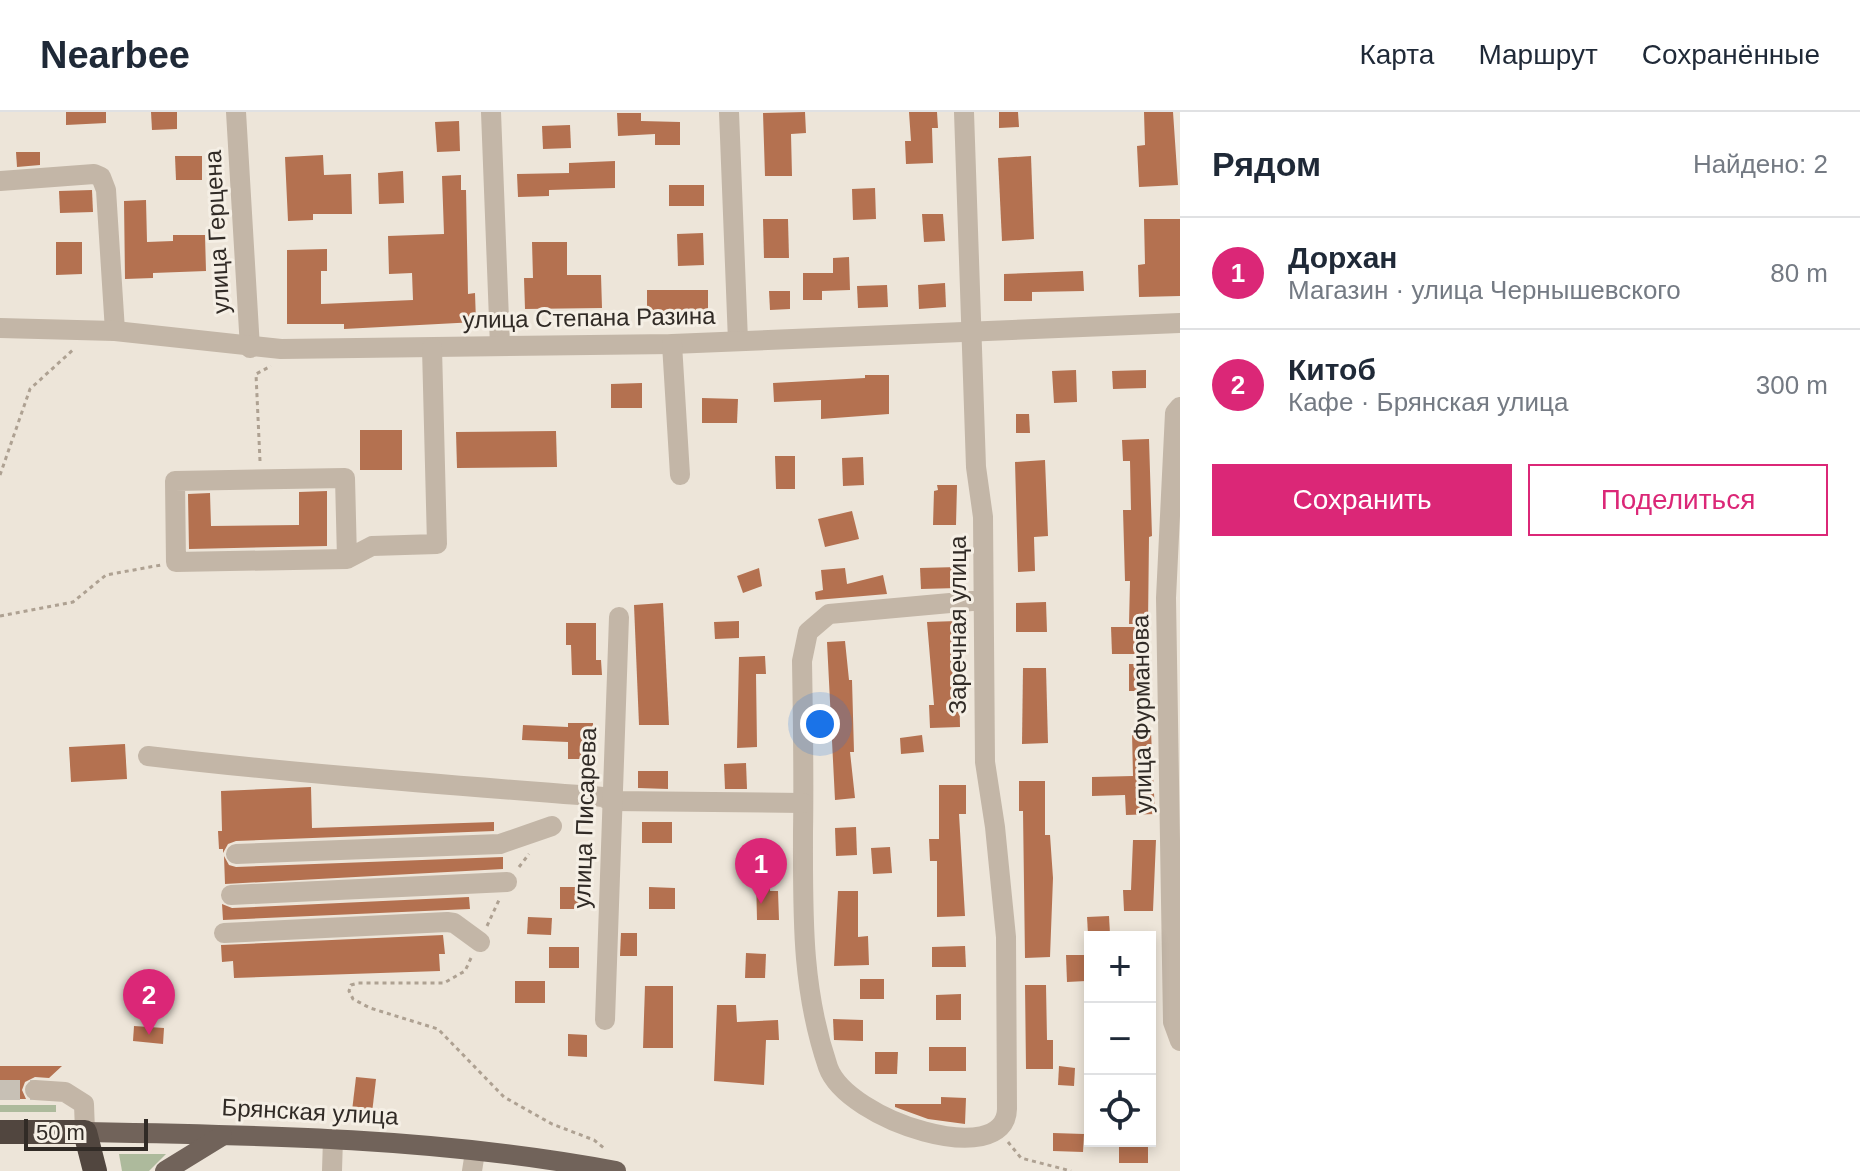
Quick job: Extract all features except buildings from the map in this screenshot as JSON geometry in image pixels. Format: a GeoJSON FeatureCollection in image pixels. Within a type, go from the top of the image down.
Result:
{"type":"FeatureCollection","features":[{"type":"Feature","properties":{"kind":"highway","name":"Брянская улица"},"geometry":{"type":"LineString","coordinates":[[0,1132],[85,1132]]}},
{"type":"Feature","properties":{"kind":"highway"},"geometry":{"type":"LineString","coordinates":[[85,1132],[95,1171]]}},
{"type":"Feature","properties":{"kind":"main road","name":"Брянская улица"},"geometry":{"type":"LineString","coordinates":[[85,1132],[333,1139],[473,1161],[612,1162]]}},
{"type":"Feature","properties":{"kind":"main road"},"geometry":{"type":"LineString","coordinates":[[165,1171],[226,1134]]}},
{"type":"Feature","properties":{"kind":"street","name":"улица Герцена"},"geometry":{"type":"LineString","coordinates":[[236,112],[250,348]]}},
{"type":"Feature","properties":{"kind":"street"},"geometry":{"type":"LineString","coordinates":[[491,112],[500,346]]}},
{"type":"Feature","properties":{"kind":"street"},"geometry":{"type":"LineString","coordinates":[[729,112],[738,341]]}},
{"type":"Feature","properties":{"kind":"street","name":"Заречная улица"},"geometry":{"type":"LineString","coordinates":[[964,112],[983,600],[985,762],[1006,937],[1007,1109],[1003,1135]]}},
{"type":"Feature","properties":{"kind":"street"},"geometry":{"type":"LineString","coordinates":[[0,181],[94,174],[101,177],[106,190],[105,330]]}},
{"type":"Feature","properties":{"kind":"street","name":"улица Степана Разина"},"geometry":{"type":"LineString","coordinates":[[0,328],[105,330],[250,348],[432,348],[672,344],[1180,323]]}},
{"type":"Feature","properties":{"kind":"street"},"geometry":{"type":"LineString","coordinates":[[672,344],[680,475]]}},
{"type":"Feature","properties":{"kind":"street"},"geometry":{"type":"LineString","coordinates":[[347,559],[345,478],[175,481],[176,562],[347,559],[372,546],[437,544],[432,348]]}},
{"type":"Feature","properties":{"kind":"street","name":"улица Фурманова"},"geometry":{"type":"LineString","coordinates":[[1177,1031],[1166,598],[1177,490],[1175,413],[1180,407]]}},
{"type":"Feature","properties":{"kind":"street"},"geometry":{"type":"LineString","coordinates":[[983,600],[829,614],[808,632],[803,645],[803,953],[807,986],[833,1080],[863,1112],[906,1135],[967,1151],[983,1150],[1003,1135]]}},
{"type":"Feature","properties":{"kind":"street","name":"улица Писарева"},"geometry":{"type":"LineString","coordinates":[[605,1020],[619,617]]}},
{"type":"Feature","properties":{"kind":"street"},"geometry":{"type":"LineString","coordinates":[[148,756],[297,774],[603,797],[611,801],[803,803]]}},
{"type":"Feature","properties":{"kind":"street"},"geometry":{"type":"LineString","coordinates":[[236,854],[500,844],[552,826]]}},
{"type":"Feature","properties":{"kind":"street"},"geometry":{"type":"LineString","coordinates":[[231,895],[507,882]]}},
{"type":"Feature","properties":{"kind":"street"},"geometry":{"type":"LineString","coordinates":[[224,933],[447,922],[454,923],[480,942]]}},
{"type":"Feature","properties":{"kind":"street"},"geometry":{"type":"LineString","coordinates":[[35,1090],[65,1092],[84,1104],[85,1132]]}},
{"type":"Feature","properties":{"kind":"street"},"geometry":{"type":"LineString","coordinates":[[332,1171],[333,1139]]}},
{"type":"Feature","properties":{"kind":"path"},"geometry":{"type":"LineString","coordinates":[[0,475],[30,389],[105,330]]}},
{"type":"Feature","properties":{"kind":"path"},"geometry":{"type":"LineString","coordinates":[[256,374],[261,470]]}},
{"type":"Feature","properties":{"kind":"path"},"geometry":{"type":"LineString","coordinates":[[0,616],[73,602],[106,575],[176,562]]}},
{"type":"Feature","properties":{"kind":"path"},"geometry":{"type":"LineString","coordinates":[[349,991],[353,999],[370,1008],[438,1029],[504,1097],[552,1124],[594,1140],[612,1162]]}},
{"type":"Feature","properties":{"kind":"path"},"geometry":{"type":"LineString","coordinates":[[1003,1135],[1021,1158],[1071,1171]]}},
{"type":"Feature","properties":{"kind":"green space"},"geometry":{"type":"Polygon","coordinates":[[[0,1105],[56,1105],[56,1112],[0,1112],[0,1105]]]}},
{"type":"Feature","properties":{"kind":"green space"},"geometry":{"type":"Polygon","coordinates":[[[119,1154],[166,1154],[149,1171],[122,1171],[119,1154]]]}},
{"type":"Feature","properties":{"kind":"tunnel"},"geometry":{"type":"LineString","coordinates":[[0,1090],[35,1090]]}},
{"type":"Feature","properties":{"kind":"place","name":"Дорхан"},"geometry":{"type":"Point","coordinates":[761,904]}},
{"type":"Feature","properties":{"kind":"place","name":"Китоб"},"geometry":{"type":"Point","coordinates":[149,1035]}}]}
